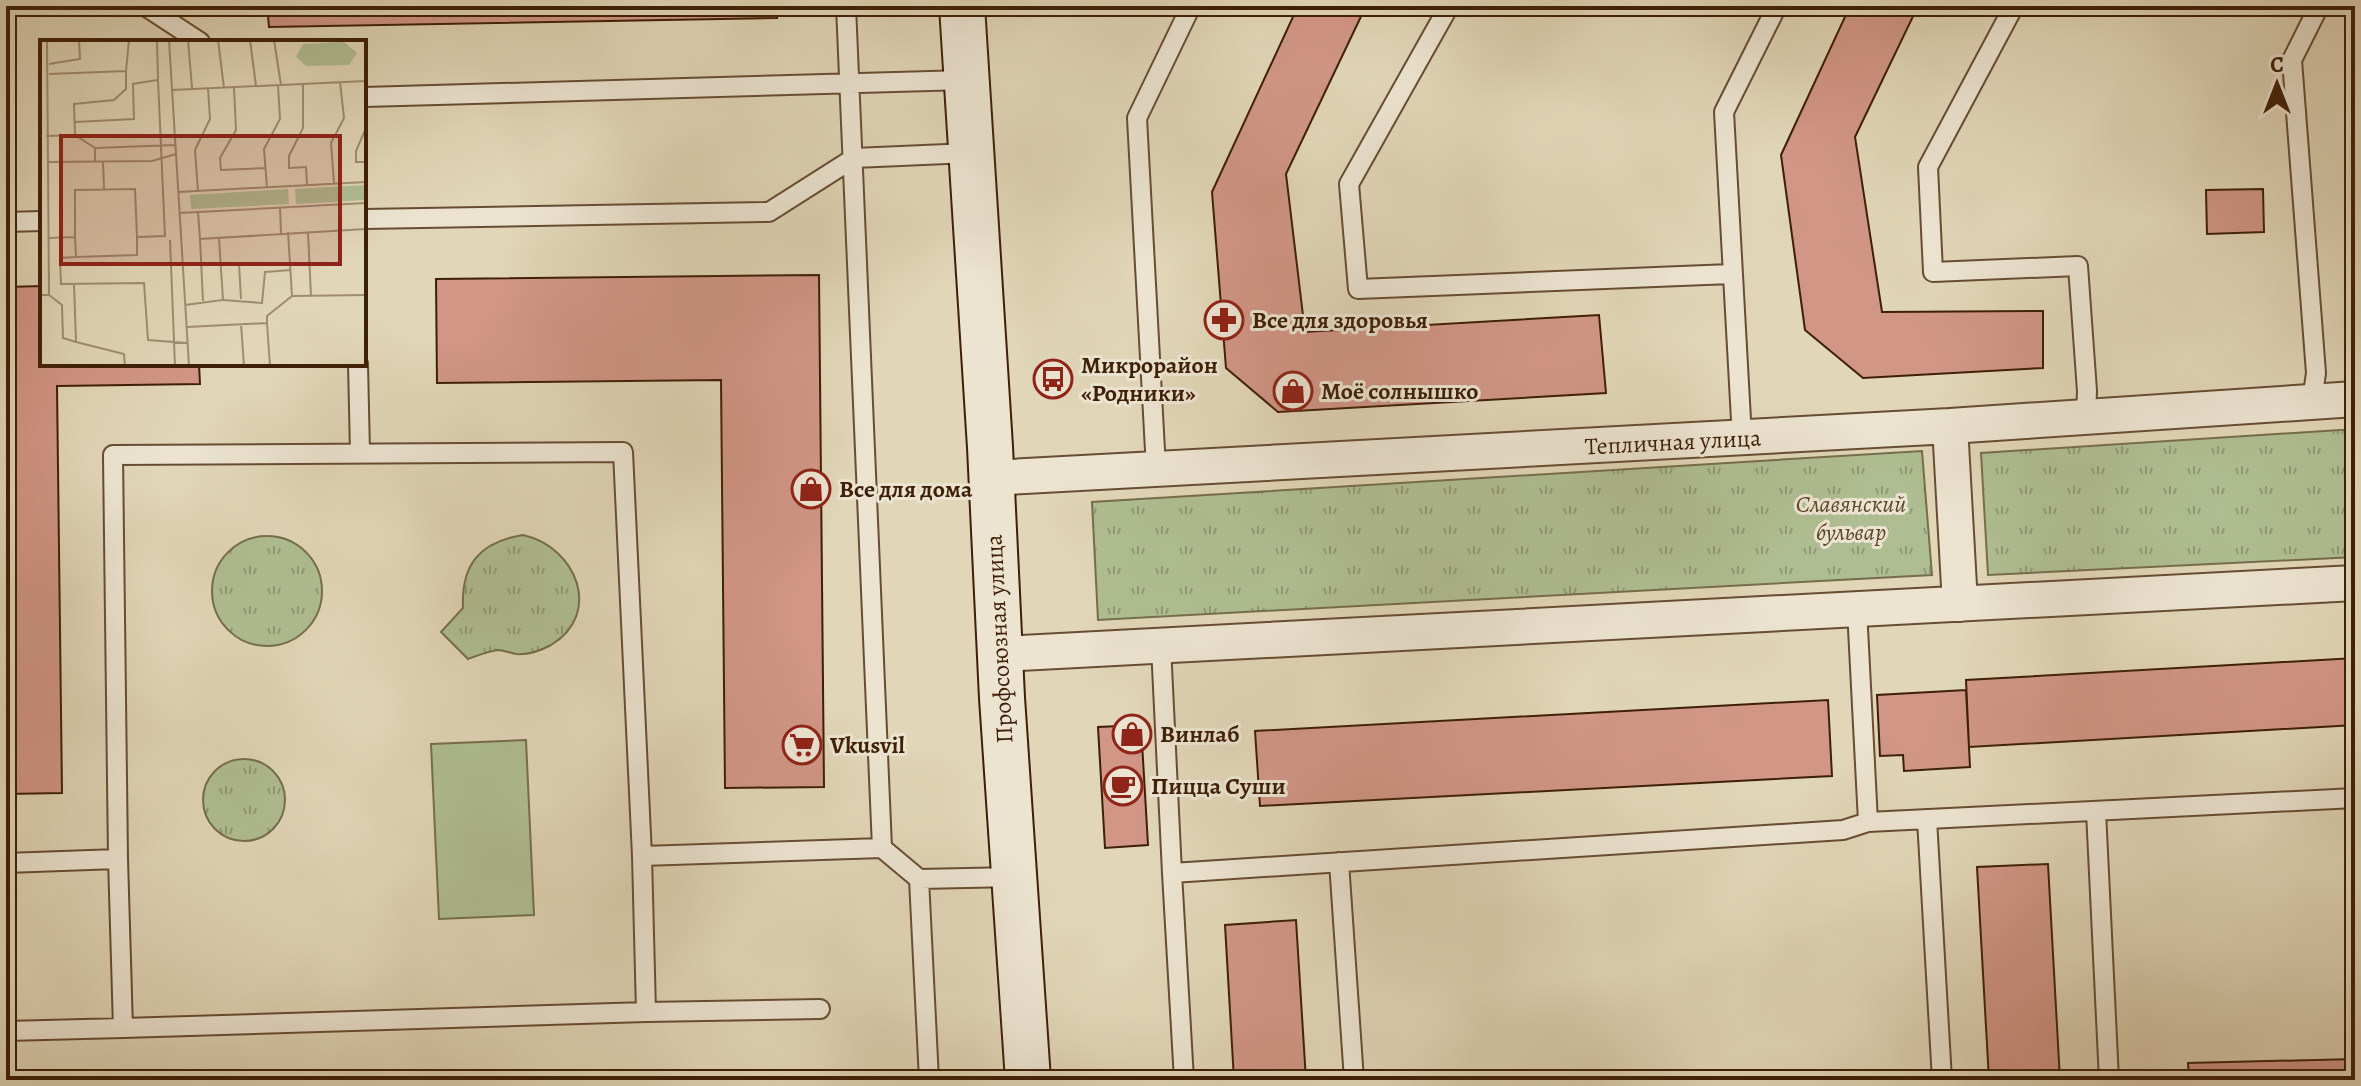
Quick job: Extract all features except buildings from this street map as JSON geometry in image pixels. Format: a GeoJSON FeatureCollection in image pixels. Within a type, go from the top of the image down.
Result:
{"type":"FeatureCollection","features":[{"type":"Feature","properties":{"kind":"main road","name":"Профсоюзная улица"},"geometry":{"type":"LineString","coordinates":[[962,6],[1028,1080]]}},
{"type":"Feature","properties":{"kind":"street","name":"Тепличная улица"},"geometry":{"type":"LineString","coordinates":[[990,478],[1950,426],[2355,399]]}},
{"type":"Feature","properties":{"kind":"street"},"geometry":{"type":"LineString","coordinates":[[1950,426],[1960,604]]}},
{"type":"Feature","properties":{"kind":"street"},"geometry":{"type":"LineString","coordinates":[[1000,654],[2355,583]]}},
{"type":"Feature","properties":{"kind":"lane"},"geometry":{"type":"LineString","coordinates":[[145,6],[197,40]]}},
{"type":"Feature","properties":{"kind":"lane"},"geometry":{"type":"LineString","coordinates":[[846,6],[882,848]]}},
{"type":"Feature","properties":{"kind":"lane"},"geometry":{"type":"LineString","coordinates":[[1156,469],[1137,118],[1191,6]]}},
{"type":"Feature","properties":{"kind":"lane"},"geometry":{"type":"LineString","coordinates":[[1449,6],[1349,184],[1358,289],[1731,274]]}},
{"type":"Feature","properties":{"kind":"lane"},"geometry":{"type":"LineString","coordinates":[[1742,438],[1724,112],[1777,6]]}},
{"type":"Feature","properties":{"kind":"lane"},"geometry":{"type":"LineString","coordinates":[[2014,6],[1928,167],[1933,272],[2078,266],[2087,391],[2086,418]]}},
{"type":"Feature","properties":{"kind":"lane"},"geometry":{"type":"LineString","coordinates":[[2312,401],[2316,373],[2292,60],[2319,6]]}},
{"type":"Feature","properties":{"kind":"lane"},"geometry":{"type":"LineString","coordinates":[[366,97],[966,80]]}},
{"type":"Feature","properties":{"kind":"lane"},"geometry":{"type":"LineString","coordinates":[[366,219],[769,212],[854,158],[970,153]]}},
{"type":"Feature","properties":{"kind":"lane"},"geometry":{"type":"LineString","coordinates":[[6,222],[40,221]]}},
{"type":"Feature","properties":{"kind":"lane"},"geometry":{"type":"LineString","coordinates":[[358,366],[360,453]]}},
{"type":"Feature","properties":{"kind":"lane"},"geometry":{"type":"LineString","coordinates":[[123,1028],[113,455],[623,452],[642,856],[646,1012]]}},
{"type":"Feature","properties":{"kind":"lane"},"geometry":{"type":"LineString","coordinates":[[1857,609],[1868,822]]}},
{"type":"Feature","properties":{"kind":"lane"},"geometry":{"type":"LineString","coordinates":[[1161,646],[1184,1080]]}},
{"type":"Feature","properties":{"kind":"lane"},"geometry":{"type":"LineString","coordinates":[[1172,873],[1843,830],[1868,822],[2355,798]]}},
{"type":"Feature","properties":{"kind":"lane"},"geometry":{"type":"LineString","coordinates":[[2096,811],[2109,1080]]}},
{"type":"Feature","properties":{"kind":"lane"},"geometry":{"type":"LineString","coordinates":[[1927,819],[1942,1080]]}},
{"type":"Feature","properties":{"kind":"lane"},"geometry":{"type":"LineString","coordinates":[[642,856],[882,848],[919,879],[1015,877]]}},
{"type":"Feature","properties":{"kind":"lane"},"geometry":{"type":"LineString","coordinates":[[6,863],[118,859]]}},
{"type":"Feature","properties":{"kind":"lane"},"geometry":{"type":"LineString","coordinates":[[1339,862],[1354,1080]]}},
{"type":"Feature","properties":{"kind":"lane"},"geometry":{"type":"LineString","coordinates":[[919,879],[929,1080]]}},
{"type":"Feature","properties":{"kind":"lane"},"geometry":{"type":"LineString","coordinates":[[6,1031],[820,1009]]}},
{"type":"Feature","properties":{"kind":"green space"},"geometry":{"type":"Polygon","coordinates":[[[2355,429],[2355,557],[1988,575],[1981,453],[2355,429]]]}},
{"type":"Feature","properties":{"kind":"green space","name":"Славянский бульвар"},"geometry":{"type":"Polygon","coordinates":[[[1922,451],[1932,575],[1098,620],[1092,502],[1922,451]]]}},
{"type":"Feature","properties":{"kind":"green space"},"geometry":{"type":"Polygon","coordinates":[[[523,535],[542,542],[569,567],[577,583],[579,600],[576,616],[567,632],[543,649],[520,654],[498,650],[468,659],[441,632],[463,608],[465,579],[476,558],[495,543],[523,535]]]}},
{"type":"Feature","properties":{"kind":"green space"},"geometry":{"type":"Polygon","coordinates":[[[267,536],[288,540],[306,552],[318,570],[322,591],[318,612],[306,630],[288,642],[267,646],[246,642],[228,630],[216,612],[212,591],[216,570],[228,552],[246,540],[267,536]]]}},
{"type":"Feature","properties":{"kind":"green space"},"geometry":{"type":"Polygon","coordinates":[[[526,740],[534,915],[439,919],[431,744],[526,740]]]}},
{"type":"Feature","properties":{"kind":"green space"},"geometry":{"type":"Polygon","coordinates":[[[244,759],[260,762],[273,771],[282,784],[285,800],[282,816],[273,829],[260,838],[244,841],[228,838],[215,829],[206,816],[203,800],[206,784],[215,771],[228,762],[244,759]]]}},
{"type":"Feature","properties":{"kind":"place","name":"Все для здоровья"},"geometry":{"type":"Point","coordinates":[1224,320]}},
{"type":"Feature","properties":{"kind":"place","name":"Микрорайон «Родники»"},"geometry":{"type":"Point","coordinates":[1053,379]}},
{"type":"Feature","properties":{"kind":"place","name":"Моё солнышко"},"geometry":{"type":"Point","coordinates":[1293,391]}},
{"type":"Feature","properties":{"kind":"place","name":"Все для дома"},"geometry":{"type":"Point","coordinates":[811,489]}},
{"type":"Feature","properties":{"kind":"place","name":"Винлаб"},"geometry":{"type":"Point","coordinates":[1132,734]}},
{"type":"Feature","properties":{"kind":"place","name":"Vkusvil"},"geometry":{"type":"Point","coordinates":[802,745]}},
{"type":"Feature","properties":{"kind":"place","name":"Пицца Суши"},"geometry":{"type":"Point","coordinates":[1123,786]}}]}
